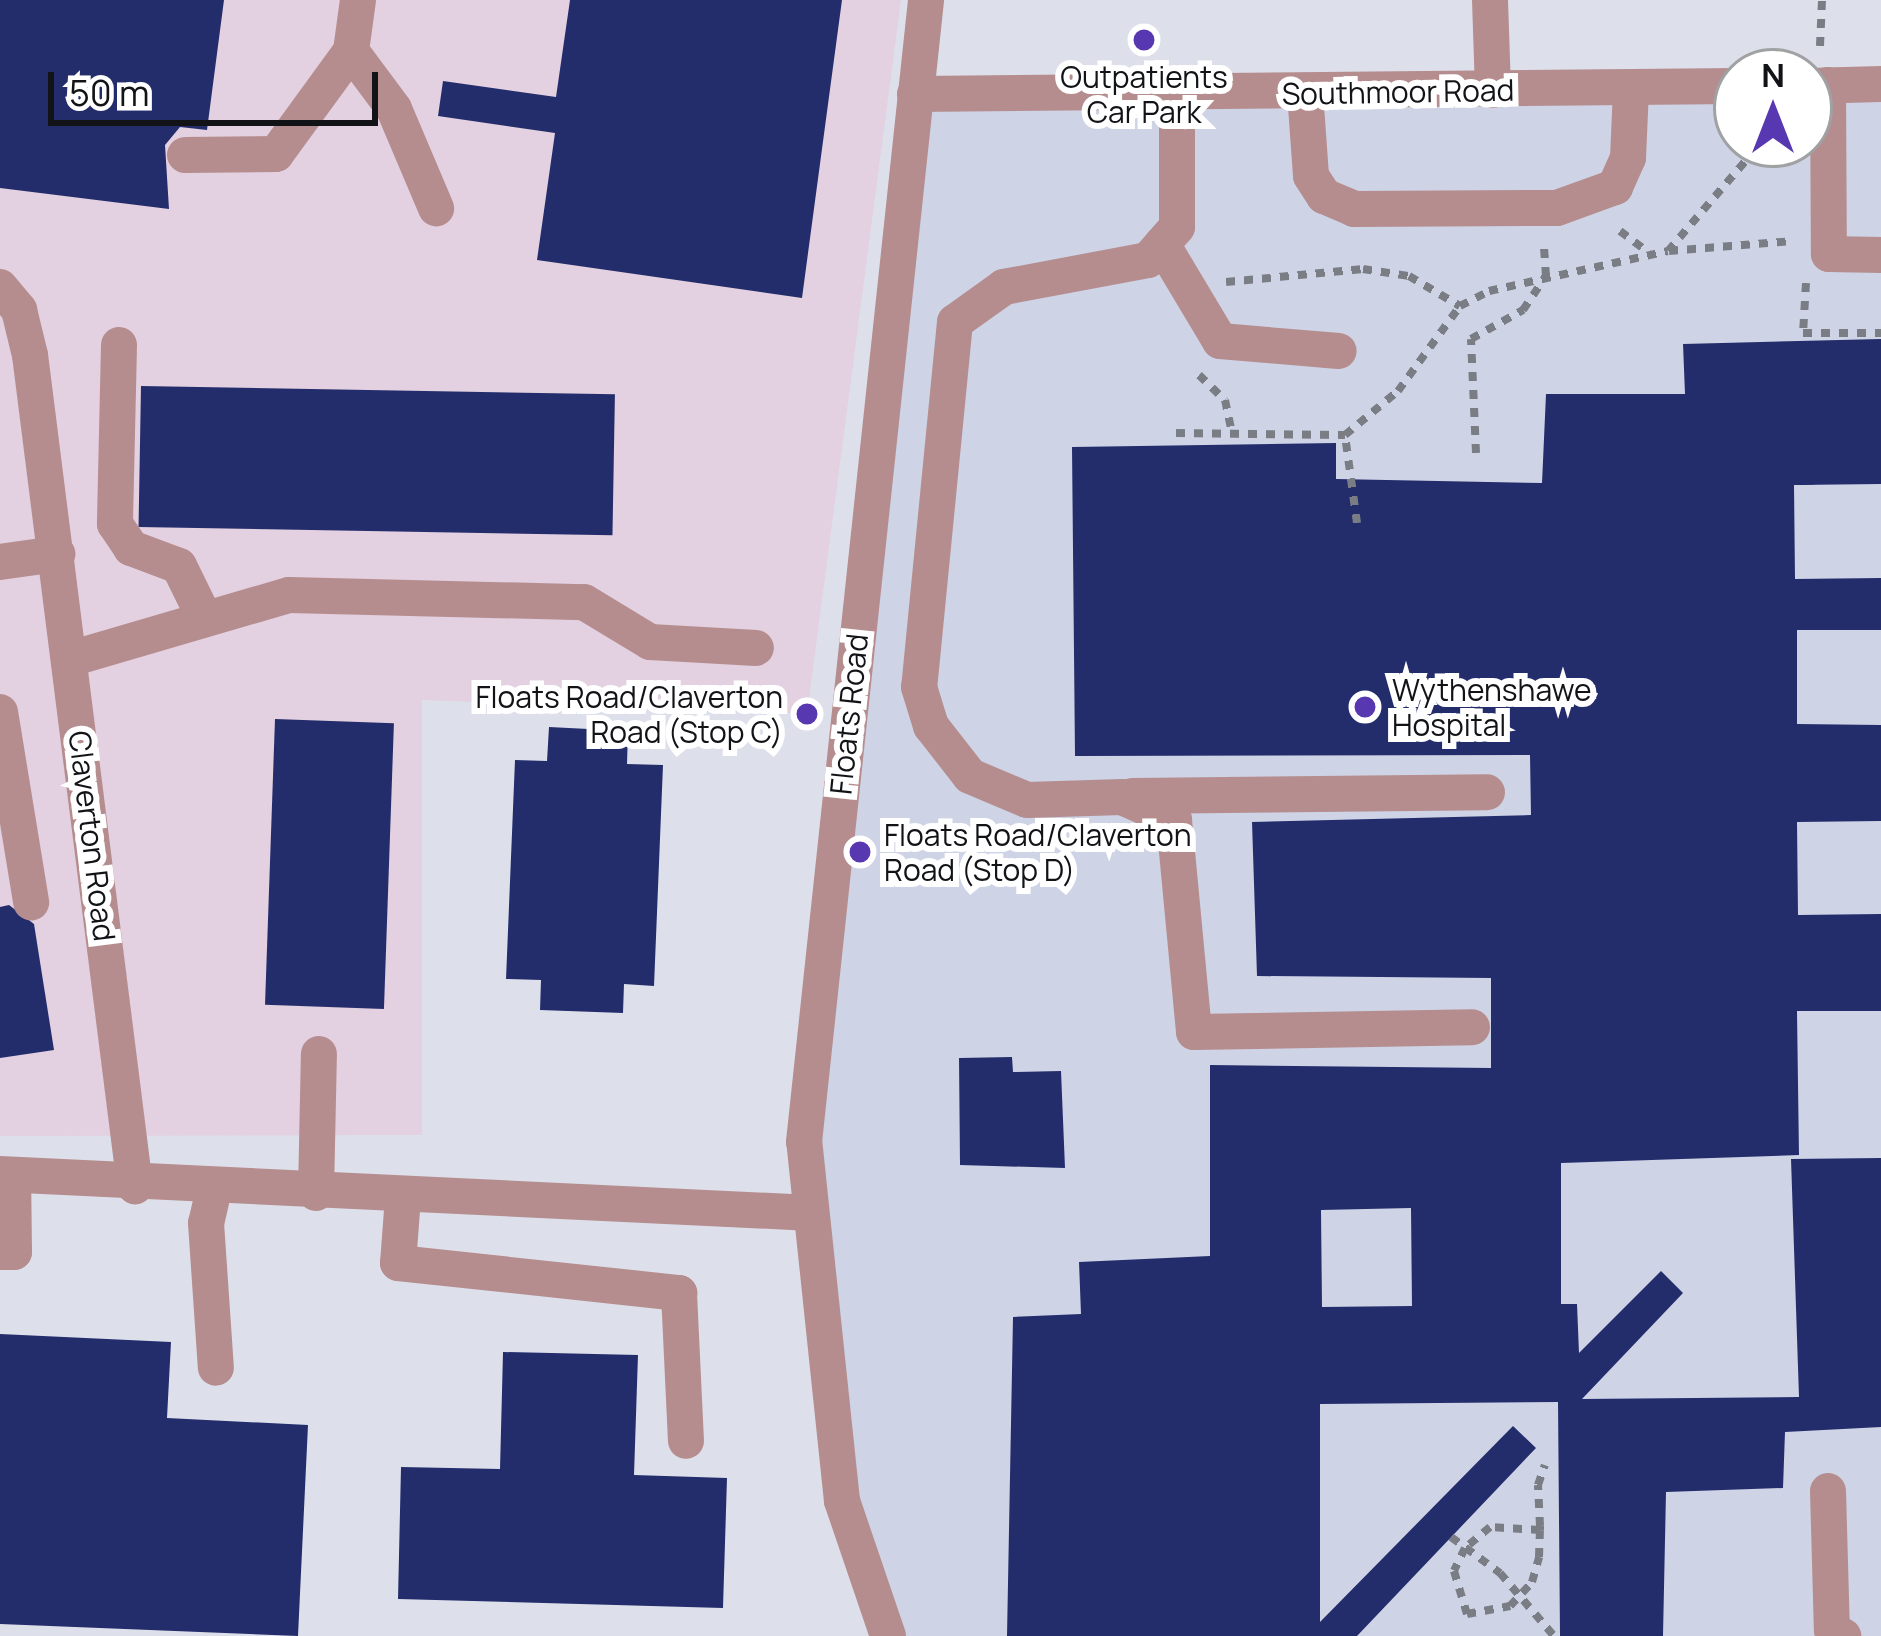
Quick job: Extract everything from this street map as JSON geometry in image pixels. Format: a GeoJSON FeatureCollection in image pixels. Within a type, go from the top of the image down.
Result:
{"type":"FeatureCollection","features":[{"type":"Feature","properties":{"kind":"street"},"geometry":{"type":"LineString","coordinates":[[184,155],[276,154],[351,51],[358,0]]}},
{"type":"Feature","properties":{"kind":"street","name":"Floats Road"},"geometry":{"type":"LineString","coordinates":[[888,1636],[842,1502],[804,1142],[926,0]]}},
{"type":"Feature","properties":{"kind":"street"},"geometry":{"type":"LineString","coordinates":[[1490,0],[1492,90]]}},
{"type":"Feature","properties":{"kind":"street"},"geometry":{"type":"LineString","coordinates":[[351,51],[394,109],[436,208]]}},
{"type":"Feature","properties":{"kind":"street"},"geometry":{"type":"LineString","coordinates":[[1833,77],[1881,84]]}},
{"type":"Feature","properties":{"kind":"street","name":"Southmoor Road"},"geometry":{"type":"LineString","coordinates":[[915,94],[1177,96],[1713,86]]}},
{"type":"Feature","properties":{"kind":"street"},"geometry":{"type":"LineString","coordinates":[[1305,92],[1311,176],[1324,196],[1354,209],[1556,208],[1615,187],[1628,158],[1631,88]]}},
{"type":"Feature","properties":{"kind":"street"},"geometry":{"type":"LineString","coordinates":[[1177,96],[1177,226],[1148,260],[1004,287],[955,322],[919,687],[932,726],[970,776],[1027,800],[1487,792]]}},
{"type":"Feature","properties":{"kind":"street"},"geometry":{"type":"LineString","coordinates":[[1821,168],[1829,254],[1881,255]]}},
{"type":"Feature","properties":{"kind":"street"},"geometry":{"type":"LineString","coordinates":[[1162,244],[1220,341],[1339,351]]}},
{"type":"Feature","properties":{"kind":"street","name":"Claverton Road"},"geometry":{"type":"LineString","coordinates":[[0,287],[26,330],[135,1186]]}},
{"type":"Feature","properties":{"kind":"street"},"geometry":{"type":"LineString","coordinates":[[119,345],[115,524],[131,548],[179,566],[217,610]]}},
{"type":"Feature","properties":{"kind":"street"},"geometry":{"type":"LineString","coordinates":[[0,562],[57,554]]}},
{"type":"Feature","properties":{"kind":"street"},"geometry":{"type":"LineString","coordinates":[[70,659],[217,610],[289,595],[584,602],[650,642],[756,648]]}},
{"type":"Feature","properties":{"kind":"street"},"geometry":{"type":"LineString","coordinates":[[0,712],[31,902]]}},
{"type":"Feature","properties":{"kind":"street"},"geometry":{"type":"LineString","coordinates":[[1122,796],[1174,820],[1194,1032],[1472,1027]]}},
{"type":"Feature","properties":{"kind":"street"},"geometry":{"type":"LineString","coordinates":[[316,1193],[319,1054]]}},
{"type":"Feature","properties":{"kind":"street"},"geometry":{"type":"LineString","coordinates":[[0,1252],[14,1252],[6,1175],[135,1186],[812,1214]]}},
{"type":"Feature","properties":{"kind":"street"},"geometry":{"type":"LineString","coordinates":[[214,1189],[206,1223],[216,1368]]}},
{"type":"Feature","properties":{"kind":"street"},"geometry":{"type":"LineString","coordinates":[[403,1197],[398,1263],[679,1293],[686,1442]]}},
{"type":"Feature","properties":{"kind":"street"},"geometry":{"type":"LineString","coordinates":[[1828,1491],[1832,1630],[1843,1636]]}},
{"type":"Feature","properties":{"kind":"path"},"geometry":{"type":"LineString","coordinates":[[1820,48],[1822,0]]}},
{"type":"Feature","properties":{"kind":"path"},"geometry":{"type":"LineString","coordinates":[[1668,251],[1739,168]]}},
{"type":"Feature","properties":{"kind":"path"},"geometry":{"type":"LineString","coordinates":[[1620,231],[1650,254]]}},
{"type":"Feature","properties":{"kind":"path"},"geometry":{"type":"LineString","coordinates":[[1476,453],[1471,339],[1523,310],[1546,276],[1543,240]]}},
{"type":"Feature","properties":{"kind":"path"},"geometry":{"type":"LineString","coordinates":[[1176,433],[1346,435],[1398,392],[1460,306],[1546,276],[1650,254],[1791,241]]}},
{"type":"Feature","properties":{"kind":"path"},"geometry":{"type":"LineString","coordinates":[[1192,296],[1231,279],[1363,269],[1409,276],[1460,306]]}},
{"type":"Feature","properties":{"kind":"path"},"geometry":{"type":"LineString","coordinates":[[1803,333],[1881,333]]}},
{"type":"Feature","properties":{"kind":"path"},"geometry":{"type":"LineString","coordinates":[[1346,435],[1357,523]]}},
{"type":"Feature","properties":{"kind":"path"},"geometry":{"type":"LineString","coordinates":[[1521,1598],[1540,1530],[1545,1465]]}},
{"type":"Feature","properties":{"kind":"path"},"geometry":{"type":"LineString","coordinates":[[1521,1598],[1467,1614],[1454,1571],[1466,1548],[1490,1527],[1540,1530]]}},
{"type":"Feature","properties":{"kind":"path"},"geometry":{"type":"LineString","coordinates":[[1451,1538],[1521,1598],[1554,1636]]}},
{"type":"Feature","properties":{"kind":"shaded area"},"geometry":{"type":"Polygon","coordinates":[[[0,0],[901,0],[807,714],[422,700],[422,1135],[0,1136],[0,0]]]}},
{"type":"Feature","properties":{"kind":"shaded area","name":"Wythenshawe Hospital"},"geometry":{"type":"Polygon","coordinates":[[[1881,84],[1881,1636],[888,1636],[842,1501],[804,1142],[915,94],[1713,86],[1713,168],[1833,168],[1833,85],[1881,84]]]}},
{"type":"Feature","properties":{"kind":"building"},"geometry":{"type":"Polygon","coordinates":[[[0,0],[224,0],[207,130],[180,127],[165,145],[169,209],[0,188],[0,0]]]}},
{"type":"Feature","properties":{"kind":"building"},"geometry":{"type":"Polygon","coordinates":[[[570,0],[842,0],[802,298],[537,260],[555,133],[438,116],[443,81],[556,97],[570,0]]]}},
{"type":"Feature","properties":{"kind":"building"},"geometry":{"type":"Polygon","coordinates":[[[1881,339],[1881,484],[1794,485],[1795,579],[1881,578],[1881,630],[1797,630],[1797,724],[1881,725],[1881,821],[1797,822],[1798,915],[1881,914],[1881,1011],[1797,1011],[1799,1155],[1561,1163],[1561,1304],[1577,1304],[1579,1353],[1661,1271],[1683,1293],[1582,1399],[1799,1397],[1791,1159],[1881,1158],[1881,1427],[1785,1432],[1783,1488],[1666,1492],[1663,1636],[1560,1636],[1558,1402],[1320,1404],[1320,1622],[1513,1426],[1536,1448],[1357,1636],[1007,1636],[1013,1317],[1081,1314],[1079,1262],[1210,1256],[1210,1065],[1491,1068],[1491,978],[1257,976],[1252,822],[1531,815],[1530,755],[1075,756],[1072,447],[1336,443],[1336,479],[1542,483],[1546,394],[1685,394],[1683,344],[1881,339]],[[1411,1208],[1321,1210],[1322,1307],[1412,1306],[1411,1208]]]}},
{"type":"Feature","properties":{"kind":"building"},"geometry":{"type":"Polygon","coordinates":[[[141,386],[615,394],[612,535],[139,527],[141,386]]]}},
{"type":"Feature","properties":{"kind":"building"},"geometry":{"type":"Polygon","coordinates":[[[275,719],[394,723],[384,1009],[265,1005],[275,719]]]}},
{"type":"Feature","properties":{"kind":"building"},"geometry":{"type":"Polygon","coordinates":[[[549,727],[628,731],[627,764],[663,765],[654,986],[624,984],[623,1013],[540,1010],[541,980],[506,979],[515,760],[547,761],[549,727]]]}},
{"type":"Feature","properties":{"kind":"building"},"geometry":{"type":"Polygon","coordinates":[[[9,905],[34,924],[54,1050],[0,1058],[0,907],[9,905]]]}},
{"type":"Feature","properties":{"kind":"building"},"geometry":{"type":"Polygon","coordinates":[[[1012,1057],[1013,1072],[1061,1071],[1065,1168],[960,1165],[959,1058],[1012,1057]]]}},
{"type":"Feature","properties":{"kind":"building"},"geometry":{"type":"Polygon","coordinates":[[[0,1334],[171,1342],[167,1418],[308,1425],[298,1636],[0,1624],[0,1334]]]}},
{"type":"Feature","properties":{"kind":"building"},"geometry":{"type":"Polygon","coordinates":[[[503,1352],[638,1355],[634,1475],[727,1478],[723,1608],[398,1599],[401,1467],[500,1469],[503,1352]]]}},
{"type":"Feature","properties":{"kind":"place","name":"Outpatients Car Park"},"geometry":{"type":"Point","coordinates":[1144,40]}},
{"type":"Feature","properties":{"kind":"place","name":"Wythenshawe Hospital"},"geometry":{"type":"Point","coordinates":[1365,707]}},
{"type":"Feature","properties":{"kind":"place","name":"Floats Road/Claverton Road (Stop C)"},"geometry":{"type":"Point","coordinates":[807,714]}},
{"type":"Feature","properties":{"kind":"place","name":"Floats Road/Claverton Road (Stop D)"},"geometry":{"type":"Point","coordinates":[860,852]}}]}
